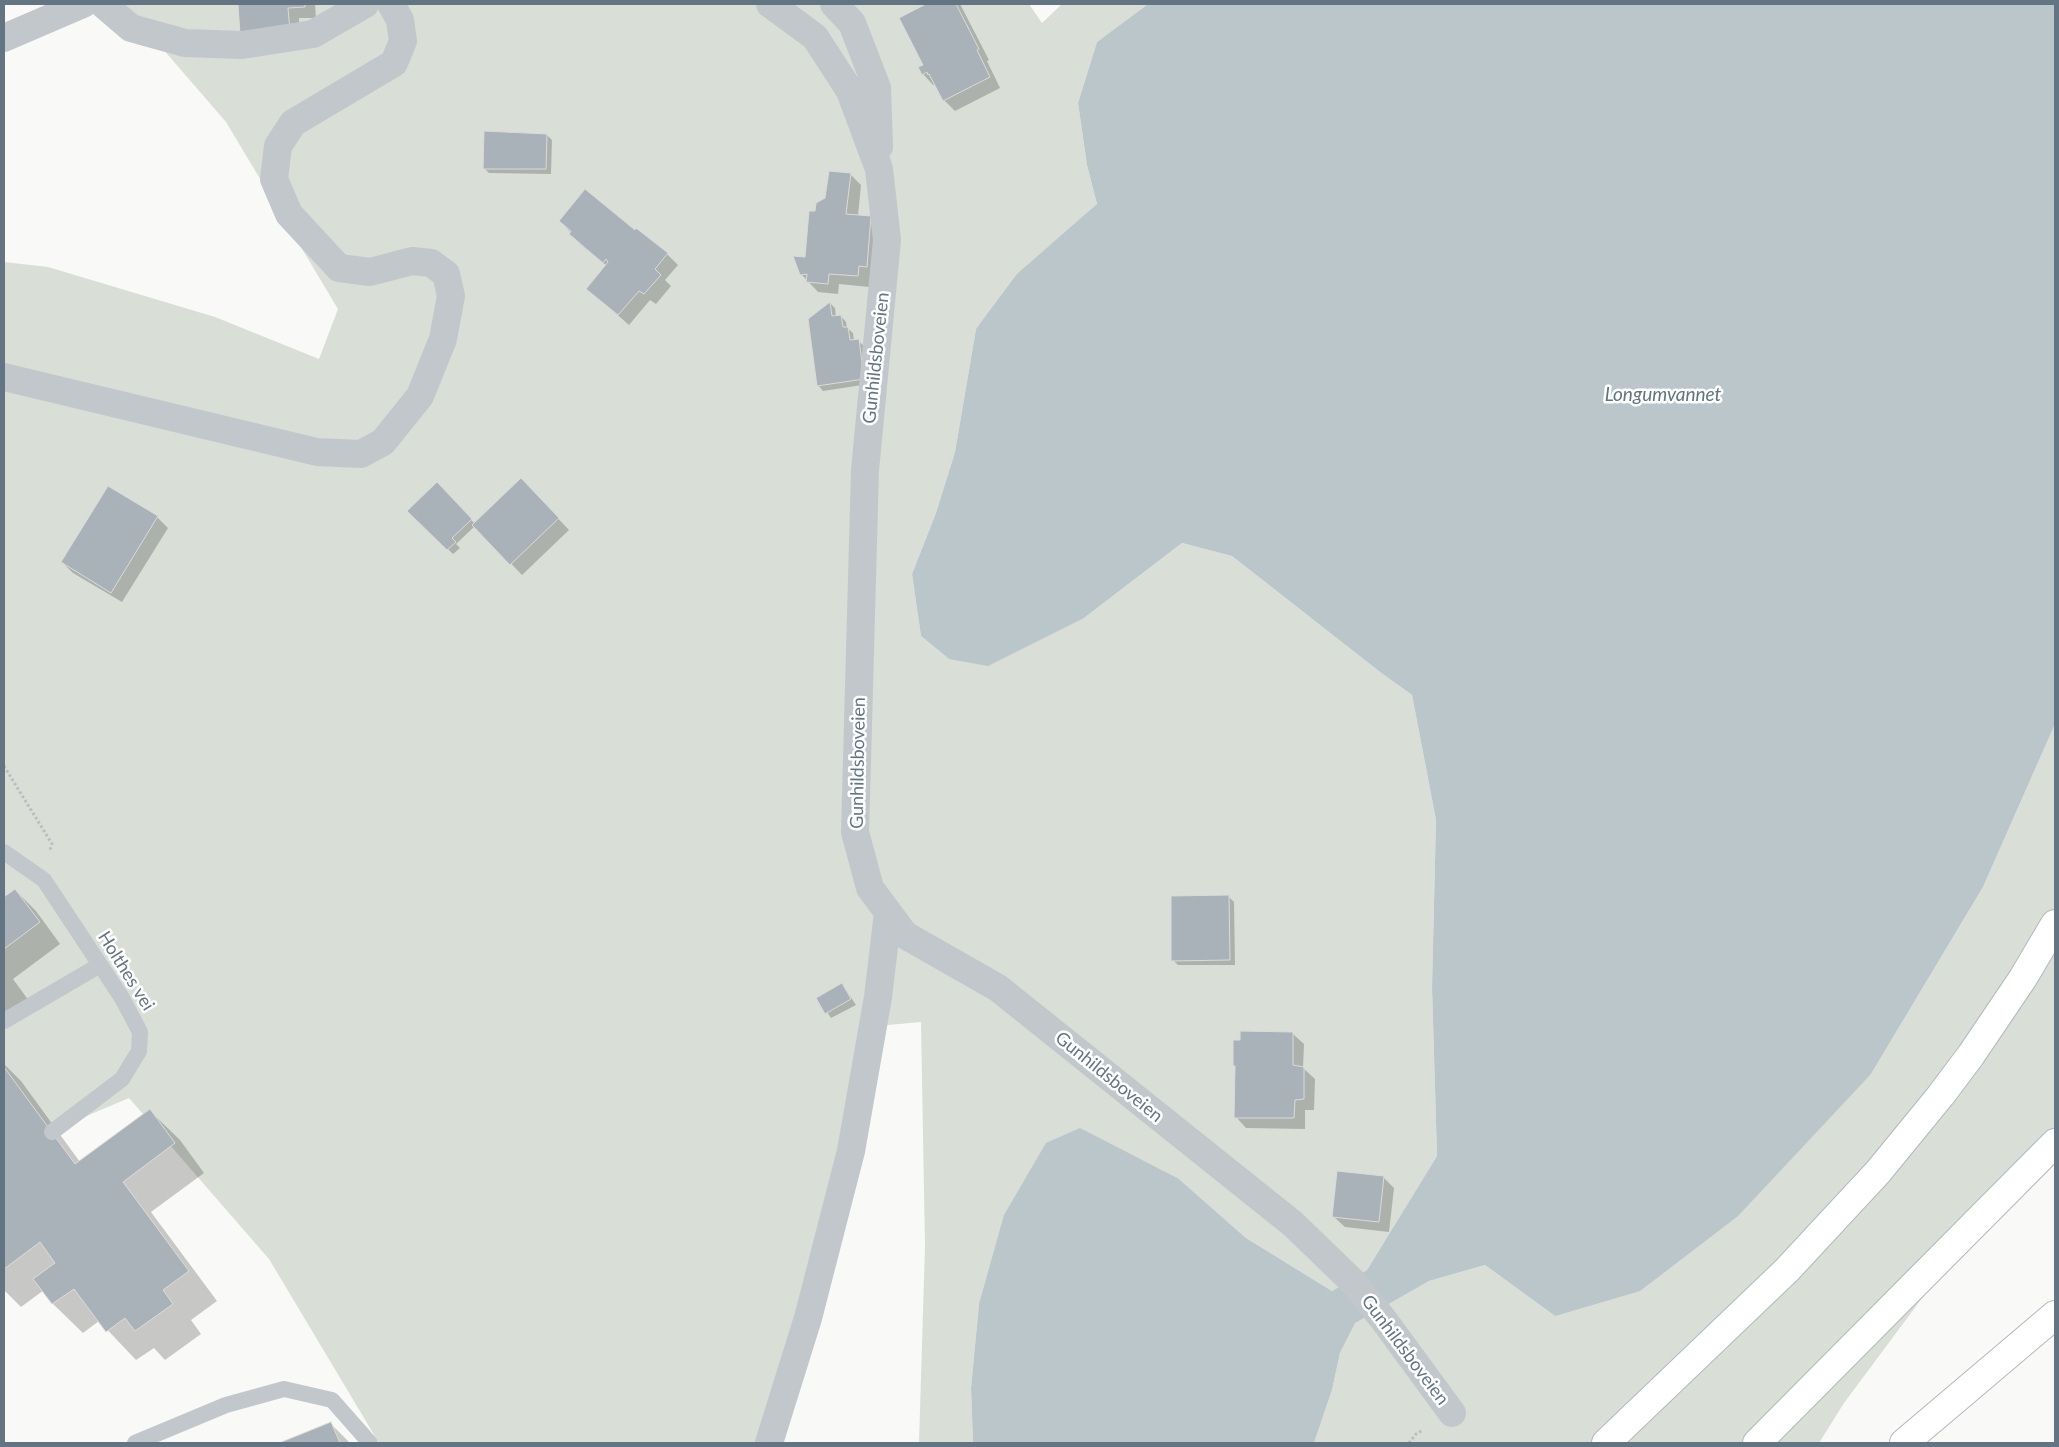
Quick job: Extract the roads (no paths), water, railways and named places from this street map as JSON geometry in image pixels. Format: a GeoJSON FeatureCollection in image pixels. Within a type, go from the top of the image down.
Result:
{"type":"FeatureCollection","features":[{"type":"Feature","properties":{"kind":"main road"},"geometry":{"type":"LineString","coordinates":[[1606,1443],[1787,1270],[1878,1172],[1971,1055],[2023,978],[2055,924]]}},
{"type":"Feature","properties":{"kind":"main road"},"geometry":{"type":"LineString","coordinates":[[1633,1443],[1800,1283],[1892,1185],[1986,1065],[2055,960]]}},
{"type":"Feature","properties":{"kind":"main road"},"geometry":{"type":"LineString","coordinates":[[1757,1443],[2055,1143]]}},
{"type":"Feature","properties":{"kind":"main road"},"geometry":{"type":"LineString","coordinates":[[1904,1443],[2055,1314]]}},
{"type":"Feature","properties":{"kind":"street"},"geometry":{"type":"LineString","coordinates":[[4,38],[82,4]]}},
{"type":"Feature","properties":{"kind":"street"},"geometry":{"type":"LineString","coordinates":[[103,4],[131,28],[185,43],[242,45],[313,34],[365,4]]}},
{"type":"Feature","properties":{"kind":"street"},"geometry":{"type":"LineString","coordinates":[[4,377],[317,452],[361,454],[383,442],[420,396],[443,339],[450,296],[446,274],[432,263],[412,261],[370,272],[338,268],[290,214],[274,179],[278,146],[293,123],[394,62],[403,41],[400,20],[391,4]]}},
{"type":"Feature","properties":{"kind":"street","name":"Gunhildsboveien"},"geometry":{"type":"LineString","coordinates":[[770,4],[815,37],[850,91],[879,169],[887,240],[865,470],[855,832],[870,888],[905,935],[1006,994],[1293,1224],[1353,1282],[1384,1318],[1452,1413]]}},
{"type":"Feature","properties":{"kind":"street"},"geometry":{"type":"LineString","coordinates":[[834,4],[852,23],[877,88],[879,169]]}},
{"type":"Feature","properties":{"kind":"street"},"geometry":{"type":"LineString","coordinates":[[769,1443],[808,1318],[851,1151],[878,997],[888,913]]}},
{"type":"Feature","properties":{"kind":"lane","name":"Holthes vei"},"geometry":{"type":"LineString","coordinates":[[4,852],[44,880],[122,998],[140,1032],[139,1051],[122,1079],[52,1132]]}},
{"type":"Feature","properties":{"kind":"lane"},"geometry":{"type":"LineString","coordinates":[[4,1021],[100,965]]}},
{"type":"Feature","properties":{"kind":"lane"},"geometry":{"type":"LineString","coordinates":[[135,1443],[226,1405],[284,1389],[332,1400],[370,1443]]}},
{"type":"Feature","properties":{"kind":"water","name":"Longumvannet"},"geometry":{"type":"Polygon","coordinates":[[[1148,4],[2055,4],[2055,724],[1983,887],[1871,1074],[1738,1216],[1640,1291],[1555,1316],[1485,1265],[1429,1281],[1355,1323],[1340,1353],[1332,1390],[1314,1443],[973,1443],[971,1388],[979,1304],[1004,1215],[1046,1143],[1080,1128],[1179,1179],[1246,1238],[1332,1291],[1367,1270],[1437,1156],[1432,987],[1436,820],[1412,695],[1232,556],[1182,543],[1084,618],[988,666],[949,659],[921,636],[912,574],[936,513],[955,452],[976,329],[1017,274],[1097,204],[1087,165],[1078,103],[1097,42],[1148,4]]]}}]}
